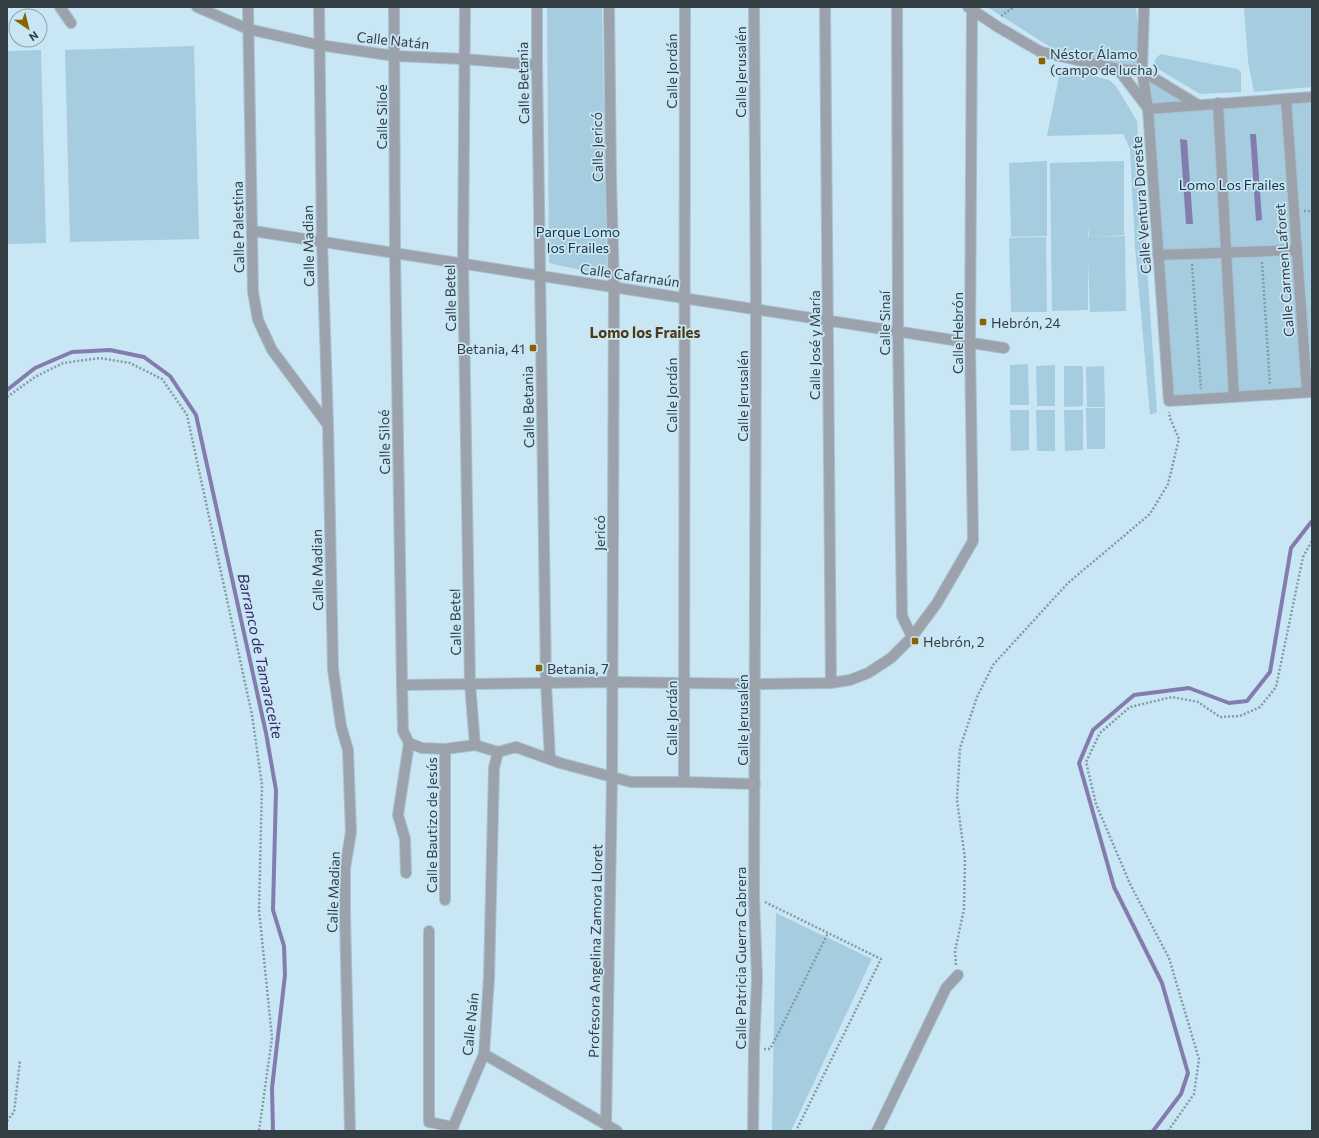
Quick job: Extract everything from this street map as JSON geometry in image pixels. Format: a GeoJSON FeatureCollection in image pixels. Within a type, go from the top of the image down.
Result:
{"type":"FeatureCollection","features":[{"type":"Feature","properties":{"kind":"street"},"geometry":{"type":"LineString","coordinates":[[60,7],[71,23]]}},
{"type":"Feature","properties":{"kind":"street","name":"Calle Natán"},"geometry":{"type":"LineString","coordinates":[[197,7],[248,29],[319,45],[395,56],[464,59],[537,65]]}},
{"type":"Feature","properties":{"kind":"street","name":"Calle Palestina"},"geometry":{"type":"LineString","coordinates":[[248,7],[253,292],[258,320],[272,350],[328,425]]}},
{"type":"Feature","properties":{"kind":"street","name":"Calle Madian"},"geometry":{"type":"LineString","coordinates":[[319,7],[322,242],[328,425],[333,669],[341,726],[348,750],[351,832],[345,875],[350,1131]]}},
{"type":"Feature","properties":{"kind":"street","name":"Calle Siloé"},"geometry":{"type":"LineString","coordinates":[[394,7],[395,253],[402,685],[403,731],[409,743],[398,815],[405,839],[406,873]]}},
{"type":"Feature","properties":{"kind":"street","name":"Calle Betel"},"geometry":{"type":"LineString","coordinates":[[465,7],[463,263],[470,684],[475,745]]}},
{"type":"Feature","properties":{"kind":"street","name":"Calle Betania"},"geometry":{"type":"LineString","coordinates":[[537,7],[546,683],[550,758]]}},
{"type":"Feature","properties":{"kind":"street","name":"Calle Jericó"},"geometry":{"type":"LineString","coordinates":[[609,7],[614,287]]}},
{"type":"Feature","properties":{"kind":"street","name":"Calle Jordán"},"geometry":{"type":"LineString","coordinates":[[684,782],[686,298],[685,7]]}},
{"type":"Feature","properties":{"kind":"street","name":"Calle Jerusalén"},"geometry":{"type":"LineString","coordinates":[[754,7],[756,310],[755,784]]}},
{"type":"Feature","properties":{"kind":"street","name":"Calle José y María"},"geometry":{"type":"LineString","coordinates":[[825,7],[831,683]]}},
{"type":"Feature","properties":{"kind":"street","name":"Calle Sinaí"},"geometry":{"type":"LineString","coordinates":[[897,7],[898,332],[902,616],[912,637]]}},
{"type":"Feature","properties":{"kind":"street","name":"Calle Ventura Doreste"},"geometry":{"type":"LineString","coordinates":[[1144,7],[1142,71],[1148,109],[1168,401]]}},
{"type":"Feature","properties":{"kind":"street"},"geometry":{"type":"LineString","coordinates":[[970,9],[1041,52],[1118,69],[1142,71],[1198,105]]}},
{"type":"Feature","properties":{"kind":"street","name":"Calle Hebrón"},"geometry":{"type":"LineString","coordinates":[[402,685],[613,682],[756,684],[831,683],[850,680],[868,672],[891,658],[912,637],[937,603],[974,541],[970,344],[970,9]]}},
{"type":"Feature","properties":{"kind":"street"},"geometry":{"type":"LineString","coordinates":[[1118,69],[1148,109],[1312,97]]}},
{"type":"Feature","properties":{"kind":"street","name":"Calle Carmen Laforet"},"geometry":{"type":"LineString","coordinates":[[1286,99],[1297,250],[1308,360],[1309,392]]}},
{"type":"Feature","properties":{"kind":"street"},"geometry":{"type":"LineString","coordinates":[[1218,103],[1234,397]]}},
{"type":"Feature","properties":{"kind":"street","name":"Calle Cafarnaún"},"geometry":{"type":"LineString","coordinates":[[253,231],[686,298],[970,344],[1004,348]]}},
{"type":"Feature","properties":{"kind":"street"},"geometry":{"type":"LineString","coordinates":[[1158,256],[1297,250]]}},
{"type":"Feature","properties":{"kind":"street","name":"Jericó"},"geometry":{"type":"LineString","coordinates":[[612,778],[614,287]]}},
{"type":"Feature","properties":{"kind":"street"},"geometry":{"type":"LineString","coordinates":[[1168,401],[1309,392]]}},
{"type":"Feature","properties":{"kind":"street"},"geometry":{"type":"LineString","coordinates":[[409,743],[422,748],[445,749],[475,745],[498,752],[516,747],[550,758],[560,763],[630,782],[755,784]]}},
{"type":"Feature","properties":{"kind":"street","name":"Calle Bautizo de Jesús"},"geometry":{"type":"LineString","coordinates":[[445,749],[445,900]]}},
{"type":"Feature","properties":{"kind":"street","name":"Calle Naín"},"geometry":{"type":"LineString","coordinates":[[429,931],[429,1122],[453,1129],[484,1054],[489,978],[494,768],[498,752]]}},
{"type":"Feature","properties":{"kind":"street","name":"Profesora Angelina Zamora Lloret"},"geometry":{"type":"LineString","coordinates":[[606,1125],[612,778]]}},
{"type":"Feature","properties":{"kind":"street","name":"Calle Patricia Guerra Cabrera"},"geometry":{"type":"LineString","coordinates":[[753,1131],[757,979],[754,897],[755,784]]}},
{"type":"Feature","properties":{"kind":"street"},"geometry":{"type":"LineString","coordinates":[[877,1131],[946,988],[958,975]]}},
{"type":"Feature","properties":{"kind":"street"},"geometry":{"type":"LineString","coordinates":[[484,1054],[617,1131]]}},
{"type":"Feature","properties":{"kind":"path"},"geometry":{"type":"LineString","coordinates":[[1261,251],[1271,395]]}},
{"type":"Feature","properties":{"kind":"path"},"geometry":{"type":"LineString","coordinates":[[1191,254],[1202,399]]}},
{"type":"Feature","properties":{"kind":"path"},"geometry":{"type":"LineString","coordinates":[[7,397],[35,377],[63,363],[100,358],[130,363],[162,379],[187,415],[252,715],[262,785],[259,910],[272,1038],[259,1131]]}},
{"type":"Feature","properties":{"kind":"path"},"geometry":{"type":"LineString","coordinates":[[958,975],[955,952],[964,910],[965,859],[957,800],[960,748],[977,697],[993,665],[1068,583],[1150,514],[1168,484],[1179,439],[1170,418],[1168,401]]}},
{"type":"Feature","properties":{"kind":"path"},"geometry":{"type":"LineString","coordinates":[[1168,1131],[1194,1094],[1199,1059],[1169,958],[1128,879],[1096,804],[1086,762],[1100,733],[1130,707],[1172,697],[1198,702],[1220,717],[1240,716],[1260,707],[1276,687],[1303,556],[1312,541]]}},
{"type":"Feature","properties":{"kind":"path"},"geometry":{"type":"LineString","coordinates":[[754,897],[881,959],[796,1131]]}},
{"type":"Feature","properties":{"kind":"path"},"geometry":{"type":"LineString","coordinates":[[754,1049],[770,1049],[828,933]]}},
{"type":"Feature","properties":{"kind":"path"},"geometry":{"type":"LineString","coordinates":[[7,1121],[14,1112],[20,1061]]}},
{"type":"Feature","properties":{"kind":"green space","name":"Parque Lomo los Frailes"},"geometry":{"type":"Polygon","coordinates":[[[547,7],[602,7],[607,276],[549,263],[547,7]]]}},
{"type":"Feature","properties":{"kind":"green space"},"geometry":{"type":"Polygon","coordinates":[[[987,7],[1136,7],[1142,71],[1052,48],[987,7]]]}},
{"type":"Feature","properties":{"kind":"green space"},"geometry":{"type":"Polygon","coordinates":[[[1244,7],[1312,7],[1312,87],[1254,92],[1248,61],[1244,7]]]}},
{"type":"Feature","properties":{"kind":"green space"},"geometry":{"type":"Polygon","coordinates":[[[194,46],[199,239],[70,242],[65,50],[194,46]]]}},
{"type":"Feature","properties":{"kind":"green space"},"geometry":{"type":"Polygon","coordinates":[[[41,50],[46,243],[7,244],[7,51],[41,50]]]}},
{"type":"Feature","properties":{"kind":"green space"},"geometry":{"type":"Polygon","coordinates":[[[1161,54],[1237,69],[1241,72],[1241,92],[1200,94],[1155,67],[1154,62],[1161,54]]]}},
{"type":"Feature","properties":{"kind":"green space"},"geometry":{"type":"Polygon","coordinates":[[[1061,67],[1109,80],[1115,85],[1137,121],[1157,412],[1150,415],[1135,247],[1130,149],[1123,134],[1047,136],[1061,67]]]}},
{"type":"Feature","properties":{"kind":"green space","name":"Lomo Los Frailes"},"geometry":{"type":"Polygon","coordinates":[[[1142,71],[1198,105],[1312,97],[1312,392],[1169,401],[1142,71]]]}},
{"type":"Feature","properties":{"kind":"green space"},"geometry":{"type":"Polygon","coordinates":[[[1047,161],[1047,236],[1011,237],[1009,163],[1047,161]]]}},
{"type":"Feature","properties":{"kind":"green space"},"geometry":{"type":"Polygon","coordinates":[[[1124,161],[1124,235],[1090,237],[1125,236],[1126,311],[1090,312],[1088,257],[1088,310],[1052,311],[1050,163],[1124,161]]]}},
{"type":"Feature","properties":{"kind":"green space"},"geometry":{"type":"Polygon","coordinates":[[[1046,237],[1047,312],[1011,312],[1009,238],[1046,237]]]}},
{"type":"Feature","properties":{"kind":"green space"},"geometry":{"type":"Polygon","coordinates":[[[1028,364],[1029,405],[1010,405],[1010,365],[1028,364]]]}},
{"type":"Feature","properties":{"kind":"green space"},"geometry":{"type":"Polygon","coordinates":[[[1055,365],[1055,406],[1037,406],[1036,366],[1055,365]]]}},
{"type":"Feature","properties":{"kind":"green space"},"geometry":{"type":"Polygon","coordinates":[[[1064,366],[1083,366],[1083,406],[1064,407],[1064,366]]]}},
{"type":"Feature","properties":{"kind":"green space"},"geometry":{"type":"Polygon","coordinates":[[[1104,366],[1105,407],[1087,407],[1086,367],[1104,366]]]}},
{"type":"Feature","properties":{"kind":"green space"},"geometry":{"type":"Polygon","coordinates":[[[1086,408],[1105,408],[1105,449],[1087,449],[1086,408]]]}},
{"type":"Feature","properties":{"kind":"green space"},"geometry":{"type":"Polygon","coordinates":[[[1010,410],[1029,410],[1029,450],[1011,451],[1010,410]]]}},
{"type":"Feature","properties":{"kind":"green space"},"geometry":{"type":"Polygon","coordinates":[[[1036,410],[1055,410],[1055,451],[1037,451],[1036,410]]]}},
{"type":"Feature","properties":{"kind":"green space"},"geometry":{"type":"Polygon","coordinates":[[[1064,410],[1083,410],[1083,450],[1065,451],[1064,410]]]}},
{"type":"Feature","properties":{"kind":"green space"},"geometry":{"type":"Polygon","coordinates":[[[776,913],[872,959],[791,1131],[772,1131],[776,913]]]}},
{"type":"Feature","properties":{"kind":"shaded area"},"geometry":{"type":"Polygon","coordinates":[[[1250,134],[1256,134],[1262,220],[1256,221],[1250,134]]]}},
{"type":"Feature","properties":{"kind":"shaded area"},"geometry":{"type":"Polygon","coordinates":[[[1180,139],[1187,140],[1193,224],[1186,224],[1180,139]]]}},
{"type":"Feature","properties":{"kind":"waterway","name":"Barranco de Tamaraceite"},"geometry":{"type":"LineString","coordinates":[[7,390],[35,368],[72,352],[110,350],[144,357],[170,376],[196,415],[266,733],[276,790],[273,910],[284,946],[285,975],[272,1088],[273,1131]]}},
{"type":"Feature","properties":{"kind":"waterway"},"geometry":{"type":"LineString","coordinates":[[1153,1131],[1181,1094],[1188,1073],[1162,983],[1114,887],[1079,763],[1093,730],[1134,695],[1189,688],[1229,703],[1247,701],[1270,672],[1291,548],[1312,521]]}},
{"type":"Feature","properties":{"kind":"place","name":"Néstor Álamo (campo de lucha)"},"geometry":{"type":"Point","coordinates":[1042,61]}},
{"type":"Feature","properties":{"kind":"place","name":"Hebrón, 24"},"geometry":{"type":"Point","coordinates":[983,322]}},
{"type":"Feature","properties":{"kind":"place","name":"Betania, 41"},"geometry":{"type":"Point","coordinates":[533,348]}},
{"type":"Feature","properties":{"kind":"place","name":"Hebrón, 2"},"geometry":{"type":"Point","coordinates":[915,641]}},
{"type":"Feature","properties":{"kind":"place","name":"Betania, 7"},"geometry":{"type":"Point","coordinates":[539,668]}},
{"type":"Feature","properties":{"kind":"district","name":"Lomo los Frailes"},"geometry":{"type":"Point","coordinates":[645,332]}}]}
